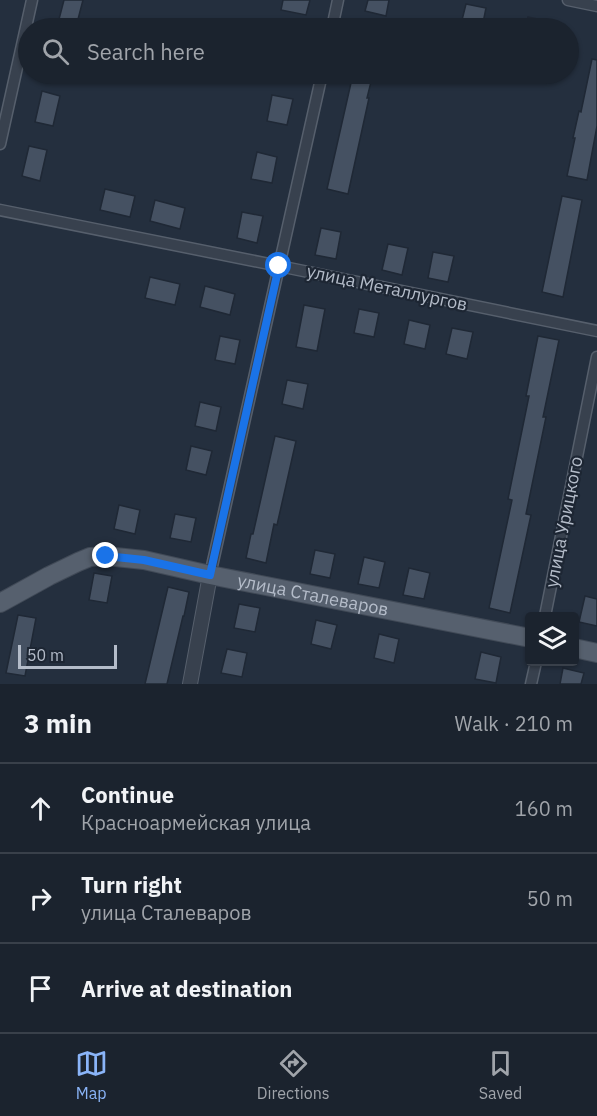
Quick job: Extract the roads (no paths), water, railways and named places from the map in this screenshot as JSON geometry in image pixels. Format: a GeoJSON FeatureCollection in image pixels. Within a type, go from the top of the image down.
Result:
{"type":"FeatureCollection","features":[{"type":"Feature","properties":{"kind":"main road","name":"улица Сталеваров"},"geometry":{"type":"LineString","coordinates":[[0,603],[90,557],[106,556],[144,560],[525,637]]}},
{"type":"Feature","properties":{"kind":"main road"},"geometry":{"type":"LineString","coordinates":[[579,649],[597,653]]}},
{"type":"Feature","properties":{"kind":"street"},"geometry":{"type":"LineString","coordinates":[[28,18],[32,0]]}},
{"type":"Feature","properties":{"kind":"street"},"geometry":{"type":"LineString","coordinates":[[334,18],[338,0]]}},
{"type":"Feature","properties":{"kind":"street"},"geometry":{"type":"LineString","coordinates":[[568,0],[597,6]]}},
{"type":"Feature","properties":{"kind":"street"},"geometry":{"type":"LineString","coordinates":[[0,144],[18,63]]}},
{"type":"Feature","properties":{"kind":"street"},"geometry":{"type":"LineString","coordinates":[[190,684],[210,575],[320,84]]}},
{"type":"Feature","properties":{"kind":"street","name":"улица Металлургов"},"geometry":{"type":"LineString","coordinates":[[0,210],[597,331]]}},
{"type":"Feature","properties":{"kind":"street","name":"улица Урицкого"},"geometry":{"type":"LineString","coordinates":[[546,612],[597,357]]}},
{"type":"Feature","properties":{"kind":"street"},"geometry":{"type":"LineString","coordinates":[[531,684],[535,666]]}}]}
